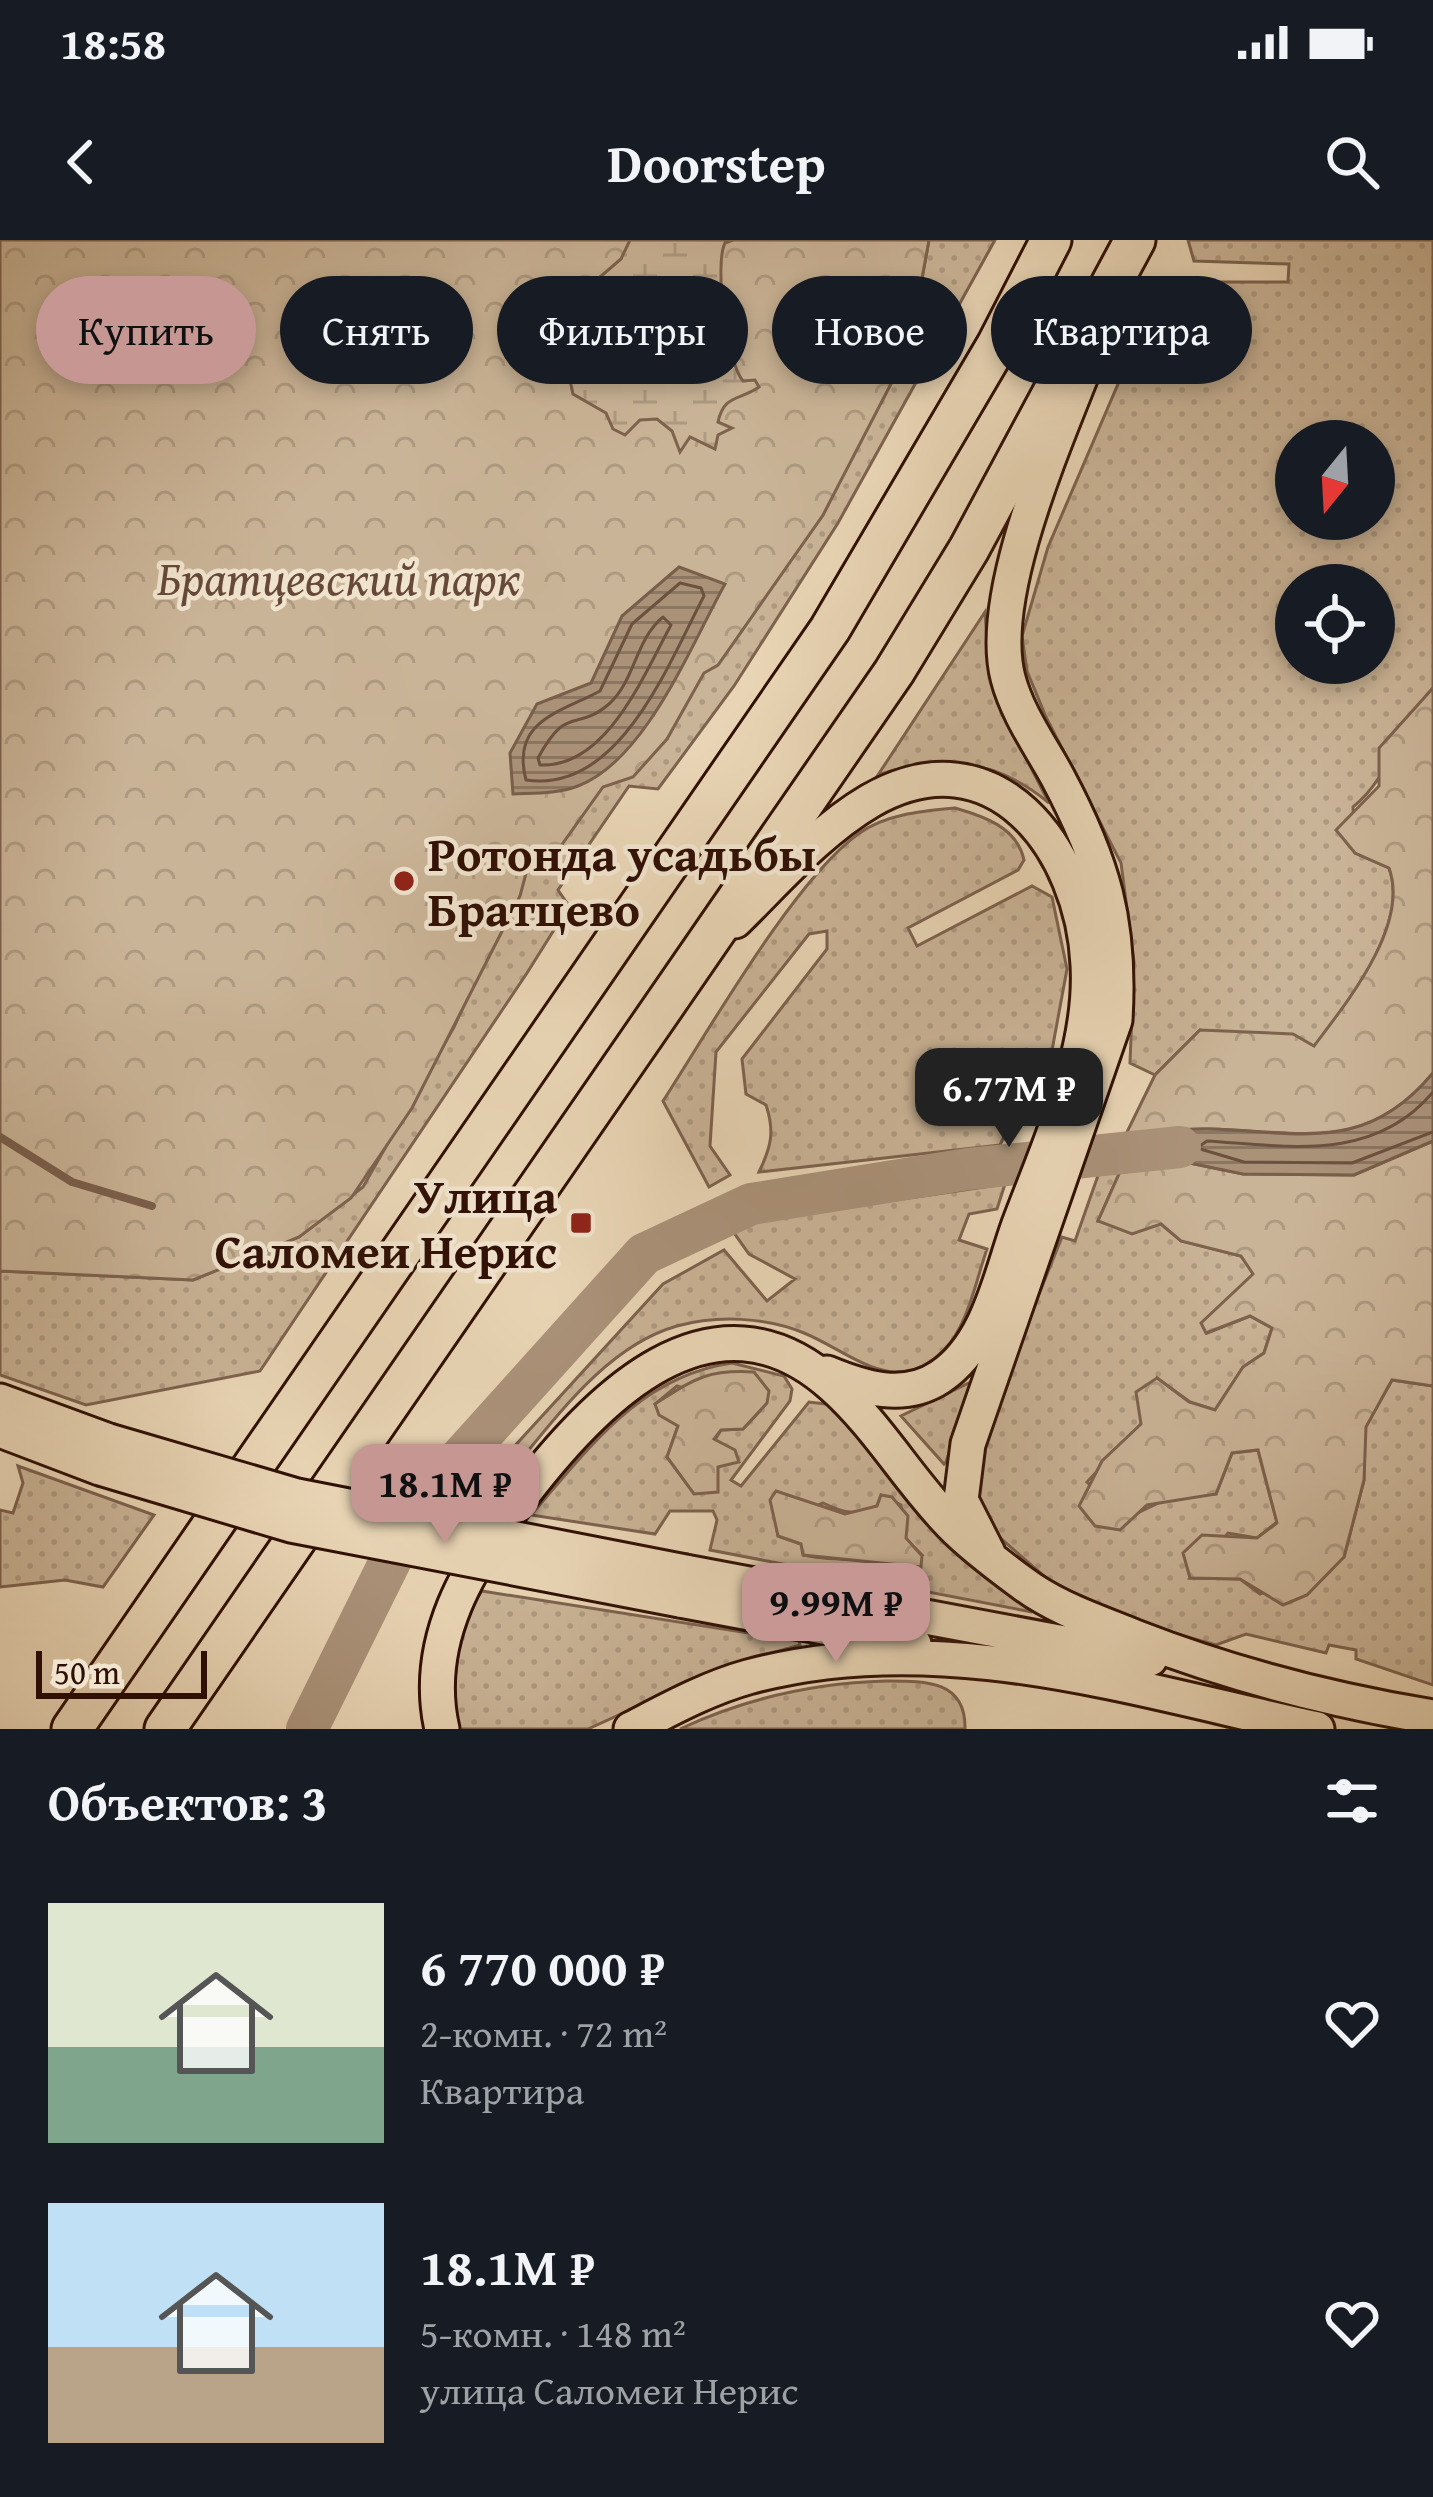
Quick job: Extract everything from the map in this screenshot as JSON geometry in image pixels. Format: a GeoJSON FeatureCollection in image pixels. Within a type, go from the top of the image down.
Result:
{"type":"FeatureCollection","features":[{"type":"Feature","properties":{"kind":"highway"},"geometry":{"type":"LineString","coordinates":[[72,1729],[830,628],[976,383],[1051,240]]}},
{"type":"Feature","properties":{"kind":"highway"},"geometry":{"type":"LineString","coordinates":[[165,1729],[894,672],[969,549],[1128,255]]}},
{"type":"Feature","properties":{"kind":"main road"},"geometry":{"type":"LineString","coordinates":[[988,1553],[971,1526],[960,1479],[1038,1212],[1076,1105],[1115,1020],[1119,958],[1109,890],[1085,831],[1007,678],[1004,639],[1024,536],[1128,255]]}},
{"type":"Feature","properties":{"kind":"main road"},"geometry":{"type":"LineString","coordinates":[[703,952],[836,824],[872,800],[909,784],[949,781],[984,789],[1016,803],[1042,826],[1063,860],[1081,908],[1089,967],[1076,1105]]}},
{"type":"Feature","properties":{"kind":"main road"},"geometry":{"type":"LineString","coordinates":[[442,1729],[436,1670],[456,1598],[522,1495],[616,1392],[669,1357],[721,1344],[754,1346],[865,1388],[887,1391],[937,1380],[974,1343],[1038,1212]]}},
{"type":"Feature","properties":{"kind":"main road"},"geometry":{"type":"LineString","coordinates":[[804,1363],[859,1413],[953,1527],[1062,1608],[1234,1675]]}},
{"type":"Feature","properties":{"kind":"main road"},"geometry":{"type":"LineString","coordinates":[[0,1401],[104,1455],[291,1526],[1234,1675],[1433,1717]]}},
{"type":"Feature","properties":{"kind":"main road"},"geometry":{"type":"LineString","coordinates":[[0,1430],[104,1455]]}},
{"type":"Feature","properties":{"kind":"main road"},"geometry":{"type":"LineString","coordinates":[[683,1586],[1317,1729]]}},
{"type":"Feature","properties":{"kind":"main road"},"geometry":{"type":"LineString","coordinates":[[631,1729],[743,1678],[806,1664],[1006,1662]]}},
{"type":"Feature","properties":{"kind":"green space","name":"Братцевский парк"},"geometry":{"type":"Polygon","coordinates":[[[0,240],[929,240],[922,276],[772,276],[772,384],[891,384],[823,515],[718,665],[704,673],[667,739],[633,777],[603,787],[543,871],[528,866],[520,896],[412,1108],[351,1198],[299,1237],[193,1280],[0,1271],[0,240]]]}},
{"type":"Feature","properties":{"kind":"green space"},"geometry":{"type":"Polygon","coordinates":[[[630,240],[733,240],[725,243],[721,276],[601,276],[621,259],[630,240]]]}},
{"type":"Feature","properties":{"kind":"green space"},"geometry":{"type":"Polygon","coordinates":[[[929,240],[995,240],[967,290],[967,276],[922,276],[929,240]]]}},
{"type":"Feature","properties":{"kind":"green space"},"geometry":{"type":"Polygon","coordinates":[[[1188,240],[1433,240],[1433,688],[1411,717],[1377,780],[1353,807],[1355,853],[1389,868],[1393,890],[1383,938],[1343,1008],[1314,1047],[1200,1030],[1155,1075],[1130,1063],[1134,962],[1121,863],[1046,717],[1027,671],[1022,636],[1048,547],[1118,384],[1252,384],[1252,282],[1288,282],[1289,264],[1194,261],[1188,240]]]}},
{"type":"Feature","properties":{"kind":"green space"},"geometry":{"type":"Polygon","coordinates":[[[755,380],[759,387],[724,407],[718,422],[732,428],[718,435],[715,449],[690,437],[680,452],[672,431],[657,419],[640,420],[625,435],[613,429],[606,413],[573,394],[571,384],[748,384],[755,380]]]}},
{"type":"Feature","properties":{"kind":"green space"},"geometry":{"type":"Polygon","coordinates":[[[887,384],[915,384],[838,523],[734,686],[658,789],[629,786],[558,890],[569,906],[260,1371],[86,1405],[0,1375],[0,1271],[193,1280],[299,1237],[363,1187],[454,1027],[529,865],[771,588],[823,515],[887,384]]]}},
{"type":"Feature","properties":{"kind":"green space"},"geometry":{"type":"Polygon","coordinates":[[[985,612],[989,671],[1001,709],[1049,803],[1009,777],[968,764],[924,764],[878,775],[985,612]]]}},
{"type":"Feature","properties":{"kind":"green space"},"geometry":{"type":"Polygon","coordinates":[[[1433,688],[1433,1073],[1408,1099],[1357,1127],[1303,1134],[1200,1129],[1126,1134],[1155,1075],[1200,1030],[1293,1034],[1314,1046],[1343,1008],[1383,938],[1393,890],[1389,868],[1355,853],[1336,830],[1379,786],[1379,748],[1433,688]]]}},
{"type":"Feature","properties":{"kind":"green space"},"geometry":{"type":"Polygon","coordinates":[[[955,808],[1006,831],[1024,860],[1018,870],[908,928],[917,946],[1032,886],[1052,897],[1067,969],[1048,1072],[1014,1072],[1012,1120],[1000,1145],[759,1172],[769,1147],[770,1123],[766,1105],[746,1094],[742,1059],[827,949],[827,931],[809,934],[716,1052],[710,1146],[730,1175],[709,1187],[663,1101],[728,998],[807,886],[858,834],[892,818],[955,808]]]}},
{"type":"Feature","properties":{"kind":"green space"},"geometry":{"type":"Polygon","coordinates":[[[1433,1141],[1433,1386],[1392,1380],[1366,1427],[1364,1480],[1344,1557],[1307,1595],[1283,1605],[1240,1579],[1190,1578],[1183,1553],[1202,1535],[1257,1538],[1277,1523],[1258,1450],[1232,1453],[1216,1494],[1147,1505],[1120,1530],[1095,1526],[1079,1506],[1102,1461],[1141,1424],[1136,1392],[1157,1378],[1189,1402],[1215,1410],[1243,1367],[1264,1353],[1272,1328],[1250,1316],[1206,1333],[1201,1323],[1253,1274],[1241,1256],[1181,1241],[1161,1224],[1132,1234],[1098,1221],[1123,1165],[1180,1161],[1243,1174],[1354,1175],[1433,1141]]]}},
{"type":"Feature","properties":{"kind":"green space"},"geometry":{"type":"Polygon","coordinates":[[[1123,1165],[1098,1221],[1161,1224],[1181,1241],[1241,1256],[1254,1274],[1202,1323],[1207,1333],[1250,1316],[1272,1328],[1264,1353],[1243,1367],[1215,1410],[1190,1402],[1157,1378],[1141,1424],[1087,1482],[1129,1517],[1169,1498],[1216,1494],[1232,1453],[1258,1450],[1277,1522],[1257,1538],[1228,1533],[1190,1578],[1240,1579],[1260,1594],[1344,1557],[1364,1480],[1365,1427],[1392,1380],[1433,1386],[1433,1685],[1356,1659],[1356,1650],[1329,1645],[1326,1653],[1246,1634],[1216,1645],[1109,1615],[1052,1583],[990,1529],[976,1505],[985,1428],[1062,1237],[1075,1241],[1101,1167],[1123,1165]]]}},
{"type":"Feature","properties":{"kind":"green space"},"geometry":{"type":"Polygon","coordinates":[[[1005,1184],[997,1209],[969,1214],[959,1240],[987,1249],[959,1328],[944,1350],[926,1364],[891,1372],[804,1333],[758,1321],[708,1320],[677,1326],[649,1337],[599,1373],[495,1490],[479,1485],[663,1284],[724,1250],[767,1301],[795,1279],[749,1254],[732,1230],[765,1219],[1005,1184]]]}},
{"type":"Feature","properties":{"kind":"green space"},"geometry":{"type":"Polygon","coordinates":[[[732,1363],[784,1376],[792,1389],[790,1401],[731,1480],[741,1486],[809,1402],[834,1405],[986,1576],[1032,1612],[710,1550],[717,1520],[713,1511],[670,1511],[655,1534],[531,1515],[619,1419],[643,1399],[699,1371],[732,1363]],[[677,1386],[655,1404],[678,1426],[667,1457],[688,1485],[721,1430],[743,1429],[759,1412],[677,1386]],[[881,1495],[877,1506],[856,1512],[823,1503],[776,1524],[778,1536],[801,1544],[804,1555],[814,1557],[897,1565],[922,1555],[905,1538],[901,1505],[881,1495]]]}},
{"type":"Feature","properties":{"kind":"green space"},"geometry":{"type":"Polygon","coordinates":[[[754,1372],[769,1391],[767,1403],[743,1429],[721,1430],[714,1439],[735,1450],[739,1462],[718,1467],[718,1492],[694,1494],[667,1457],[678,1426],[659,1415],[655,1404],[701,1378],[754,1372]]]}},
{"type":"Feature","properties":{"kind":"green space"},"geometry":{"type":"Polygon","coordinates":[[[973,1381],[946,1462],[944,1464],[901,1416],[973,1381]]]}},
{"type":"Feature","properties":{"kind":"green space"},"geometry":{"type":"Polygon","coordinates":[[[18,1466],[154,1515],[103,1587],[65,1580],[0,1587],[0,1510],[13,1513],[23,1483],[18,1466]]]}},
{"type":"Feature","properties":{"kind":"green space"},"geometry":{"type":"Polygon","coordinates":[[[776,1491],[845,1514],[877,1506],[881,1495],[892,1497],[908,1516],[906,1538],[922,1556],[921,1567],[803,1555],[801,1544],[778,1536],[770,1500],[776,1491]]]}},
{"type":"Feature","properties":{"kind":"green space"},"geometry":{"type":"Polygon","coordinates":[[[482,1591],[799,1641],[800,1645],[726,1666],[588,1729],[458,1729],[458,1657],[467,1621],[482,1591]]]}},
{"type":"Feature","properties":{"kind":"green space"},"geometry":{"type":"Polygon","coordinates":[[[886,1681],[928,1683],[951,1692],[959,1701],[965,1729],[680,1729],[780,1694],[886,1681]]]}},
{"type":"Feature","properties":{"kind":"water"},"geometry":{"type":"Polygon","coordinates":[[[679,567],[725,584],[645,727],[625,752],[578,786],[513,794],[510,753],[537,704],[591,683],[622,616],[679,567]]]}},
{"type":"Feature","properties":{"kind":"water"},"geometry":{"type":"Polygon","coordinates":[[[1433,1073],[1433,1141],[1354,1175],[1243,1174],[1180,1161],[1123,1165],[1126,1134],[1200,1129],[1303,1134],[1357,1127],[1408,1099],[1433,1073]]]}},
{"type":"Feature","properties":{"kind":"waterway"},"geometry":{"type":"LineString","coordinates":[[0,1137],[72,1182],[152,1206]]}},
{"type":"Feature","properties":{"kind":"waterway"},"geometry":{"type":"LineString","coordinates":[[307,1729],[418,1505],[644,1254],[751,1204],[968,1169],[1180,1147]]}},
{"type":"Feature","properties":{"kind":"place","name":"Ротонда усадьбы Братцево"},"geometry":{"type":"Point","coordinates":[404,881]}},
{"type":"Feature","properties":{"kind":"place","name":"Улица Саломеи Нерис"},"geometry":{"type":"Point","coordinates":[581,1223]}}]}
